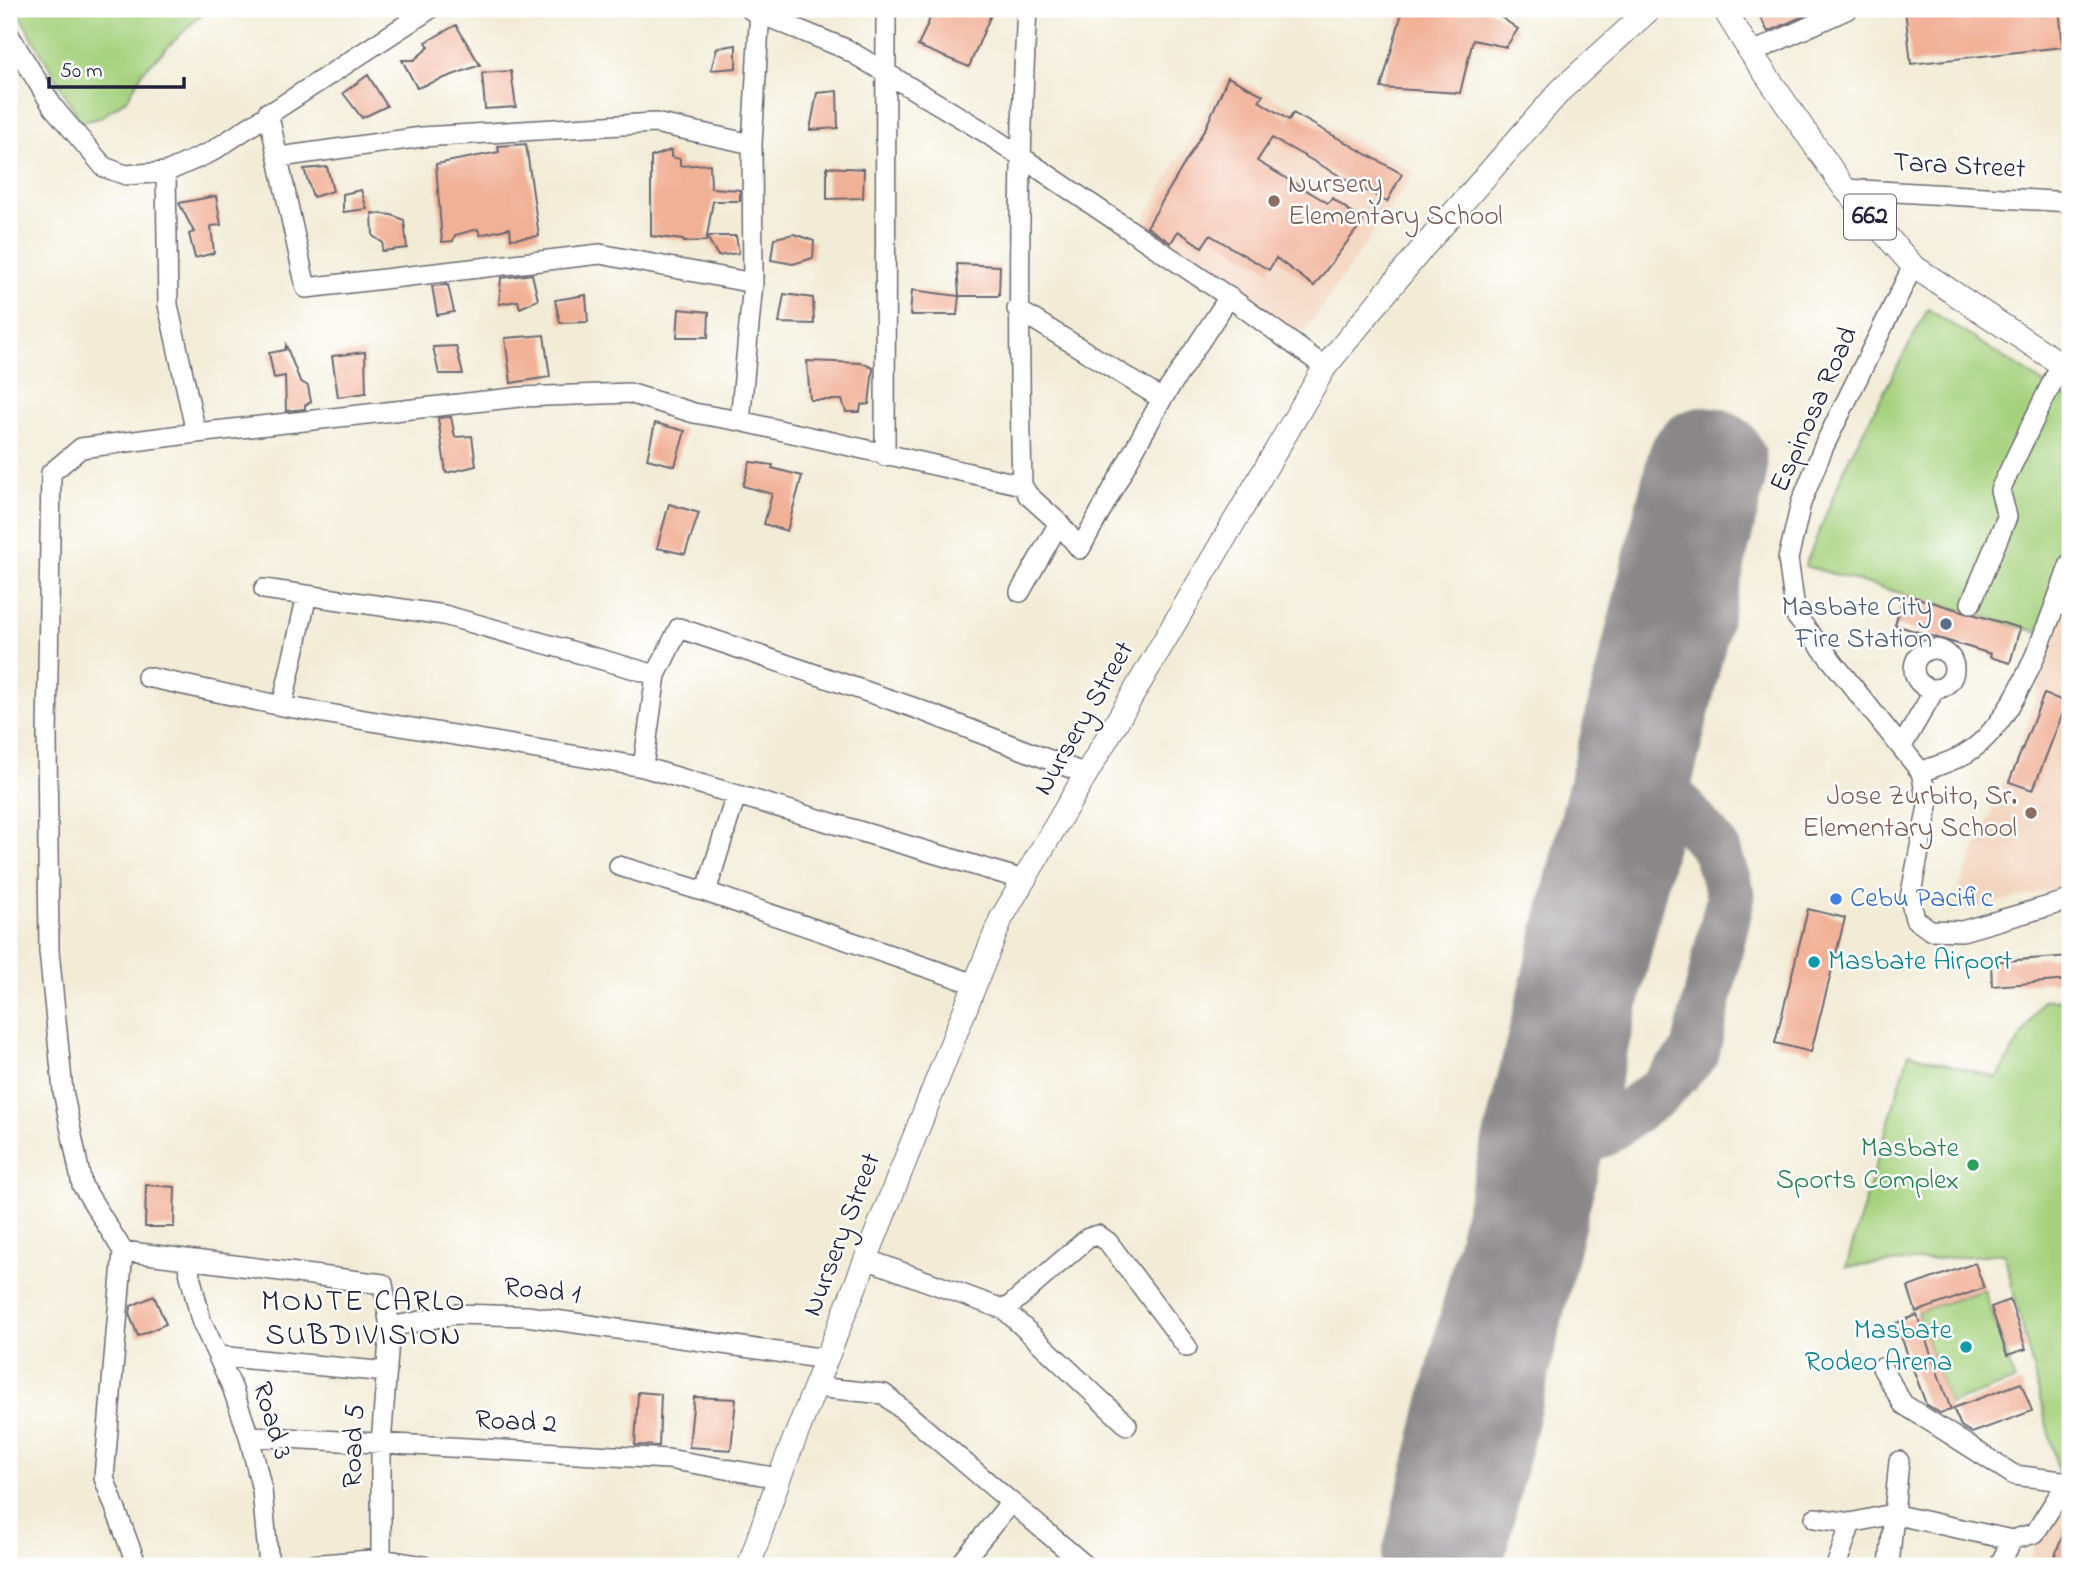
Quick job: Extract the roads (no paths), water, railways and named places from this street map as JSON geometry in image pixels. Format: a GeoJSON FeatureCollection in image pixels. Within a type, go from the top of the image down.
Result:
{"type":"FeatureCollection","features":[{"type":"Feature","properties":{"kind":"main road","name":"Nursery Street"},"geometry":{"type":"LineString","coordinates":[[749,1566],[779,1478],[1001,919],[1325,367],[1421,250],[1561,90],[1650,9]]}},
{"type":"Feature","properties":{"kind":"main road","name":"662"},"geometry":{"type":"LineString","coordinates":[[1724,9],[1751,53],[1845,189],[1913,266],[2066,367]]}},
{"type":"Feature","properties":{"kind":"street"},"geometry":{"type":"LineString","coordinates":[[9,35],[52,107],[104,167],[126,175],[166,172],[211,152],[268,112],[430,9]]}},
{"type":"Feature","properties":{"kind":"street"},"geometry":{"type":"LineString","coordinates":[[884,456],[886,9]]}},
{"type":"Feature","properties":{"kind":"street"},"geometry":{"type":"LineString","coordinates":[[1027,9],[1019,156],[1017,309],[1022,485],[1028,495],[1059,523],[1080,549],[1162,399],[1229,297]]}},
{"type":"Feature","properties":{"kind":"street"},"geometry":{"type":"LineString","coordinates":[[1751,53],[1848,9]]}},
{"type":"Feature","properties":{"kind":"street"},"geometry":{"type":"LineString","coordinates":[[740,421],[752,283],[756,10],[846,49],[1019,156],[1229,297],[1325,367]]}},
{"type":"Feature","properties":{"kind":"street"},"geometry":{"type":"LineString","coordinates":[[268,112],[306,288],[600,254],[752,283]]}},
{"type":"Feature","properties":{"kind":"street"},"geometry":{"type":"LineString","coordinates":[[280,158],[422,137],[655,123],[752,144]]}},
{"type":"Feature","properties":{"kind":"street"},"geometry":{"type":"LineString","coordinates":[[166,172],[168,305],[196,433]]}},
{"type":"Feature","properties":{"kind":"street","name":"Tara Street"},"geometry":{"type":"LineString","coordinates":[[1845,189],[2070,202]]}},
{"type":"Feature","properties":{"kind":"street","name":"Espinosa Road"},"geometry":{"type":"LineString","coordinates":[[1913,266],[1824,446],[1801,503],[1788,559],[1796,616],[1921,772],[1928,806],[1910,898],[1915,919],[1930,930],[1962,931],[2070,900]]}},
{"type":"Feature","properties":{"kind":"street"},"geometry":{"type":"LineString","coordinates":[[1017,309],[1162,399]]}},
{"type":"Feature","properties":{"kind":"street"},"geometry":{"type":"LineString","coordinates":[[1971,603],[2007,517],[2000,490],[2066,367]]}},
{"type":"Feature","properties":{"kind":"street"},"geometry":{"type":"LineString","coordinates":[[137,1566],[104,1478],[123,1251],[82,1185],[63,1091],[48,951],[47,738],[51,473],[80,448],[520,397],[629,393],[694,413],[1022,485]]}},
{"type":"Feature","properties":{"kind":"street"},"geometry":{"type":"LineString","coordinates":[[1020,592],[1059,523]]}},
{"type":"Feature","properties":{"kind":"street"},"geometry":{"type":"LineString","coordinates":[[1921,772],[1967,753],[2002,719],[2025,681],[2070,564]]}},
{"type":"Feature","properties":{"kind":"street"},"geometry":{"type":"LineString","coordinates":[[264,589],[444,615],[656,675]]}},
{"type":"Feature","properties":{"kind":"street"},"geometry":{"type":"LineString","coordinates":[[282,706],[307,595]]}},
{"type":"Feature","properties":{"kind":"street"},"geometry":{"type":"LineString","coordinates":[[643,767],[656,675],[679,628],[915,708],[1086,775]]}},
{"type":"Feature","properties":{"kind":"street"},"geometry":{"type":"LineString","coordinates":[[147,677],[282,706],[643,767],[1024,880]]}},
{"type":"Feature","properties":{"kind":"street"},"geometry":{"type":"LineString","coordinates":[[1902,746],[1935,689]]}},
{"type":"Feature","properties":{"kind":"street"},"geometry":{"type":"LineString","coordinates":[[706,892],[736,794]]}},
{"type":"Feature","properties":{"kind":"street"},"geometry":{"type":"LineString","coordinates":[[619,866],[706,892],[975,984]]}},
{"type":"Feature","properties":{"kind":"street"},"geometry":{"type":"LineString","coordinates":[[1005,1310],[1088,1238],[1098,1235],[1108,1241],[1187,1347]]}},
{"type":"Feature","properties":{"kind":"street"},"geometry":{"type":"LineString","coordinates":[[123,1251],[383,1284],[390,1327]]}},
{"type":"Feature","properties":{"kind":"street","name":"Road 3"},"geometry":{"type":"LineString","coordinates":[[186,1259],[201,1321],[218,1356],[249,1436],[262,1490],[269,1566]]}},
{"type":"Feature","properties":{"kind":"street"},"geometry":{"type":"LineString","coordinates":[[866,1259],[1005,1310],[1128,1425]]}},
{"type":"Feature","properties":{"kind":"street","name":"Road 1"},"geometry":{"type":"LineString","coordinates":[[390,1327],[456,1314],[527,1316],[826,1359]]}},
{"type":"Feature","properties":{"kind":"street","name":"Road 5"},"geometry":{"type":"LineString","coordinates":[[382,1563],[381,1444],[390,1327]]}},
{"type":"Feature","properties":{"kind":"street"},"geometry":{"type":"LineString","coordinates":[[218,1356],[387,1372]]}},
{"type":"Feature","properties":{"kind":"street"},"geometry":{"type":"LineString","coordinates":[[1815,1518],[1851,1523],[1892,1514],[2012,1541],[2035,1533],[2069,1481],[2014,1475],[1903,1404],[1882,1368]]}},
{"type":"Feature","properties":{"kind":"street"},"geometry":{"type":"LineString","coordinates":[[815,1387],[884,1394],[1086,1566]]}},
{"type":"Feature","properties":{"kind":"street","name":"Road 2"},"geometry":{"type":"LineString","coordinates":[[249,1436],[668,1459],[779,1478]]}},
{"type":"Feature","properties":{"kind":"street"},"geometry":{"type":"LineString","coordinates":[[1889,1566],[1899,1461]]}},
{"type":"Feature","properties":{"kind":"street"},"geometry":{"type":"LineString","coordinates":[[959,1566],[1011,1502]]}},
{"type":"Feature","properties":{"kind":"street"},"geometry":{"type":"LineString","coordinates":[[1836,1566],[1851,1523]]}},
{"type":"Feature","properties":{"kind":"street"},"geometry":{"type":"LineString","coordinates":[[1999,1566],[2012,1541]]}},
{"type":"Feature","properties":{"kind":"street"},"geometry":{"type":"LineString","coordinates":[[299,1566],[382,1563],[424,1566]]}},
{"type":"Feature","properties":{"kind":"place","name":"Nursery Elementary School"},"geometry":{"type":"Point","coordinates":[1274,201]}},
{"type":"Feature","properties":{"kind":"place","name":"Masbate City Fire Station"},"geometry":{"type":"Point","coordinates":[1946,624]}},
{"type":"Feature","properties":{"kind":"place","name":"Jose Zurbito, Sr. Elementary School"},"geometry":{"type":"Point","coordinates":[2031,813]}},
{"type":"Feature","properties":{"kind":"place","name":"Cebu Pacific"},"geometry":{"type":"Point","coordinates":[1836,899]}},
{"type":"Feature","properties":{"kind":"place","name":"Masbate Airport"},"geometry":{"type":"Point","coordinates":[1814,962]}},
{"type":"Feature","properties":{"kind":"place","name":"Masbate Sports Complex"},"geometry":{"type":"Point","coordinates":[1973,1165]}},
{"type":"Feature","properties":{"kind":"place","name":"Masbate Rodeo Arena"},"geometry":{"type":"Point","coordinates":[1966,1347]}},
{"type":"Feature","properties":{"kind":"district","name":"MONTE CARLO SUBDIVISION"},"geometry":{"type":"Point","coordinates":[364,1320]}}]}
